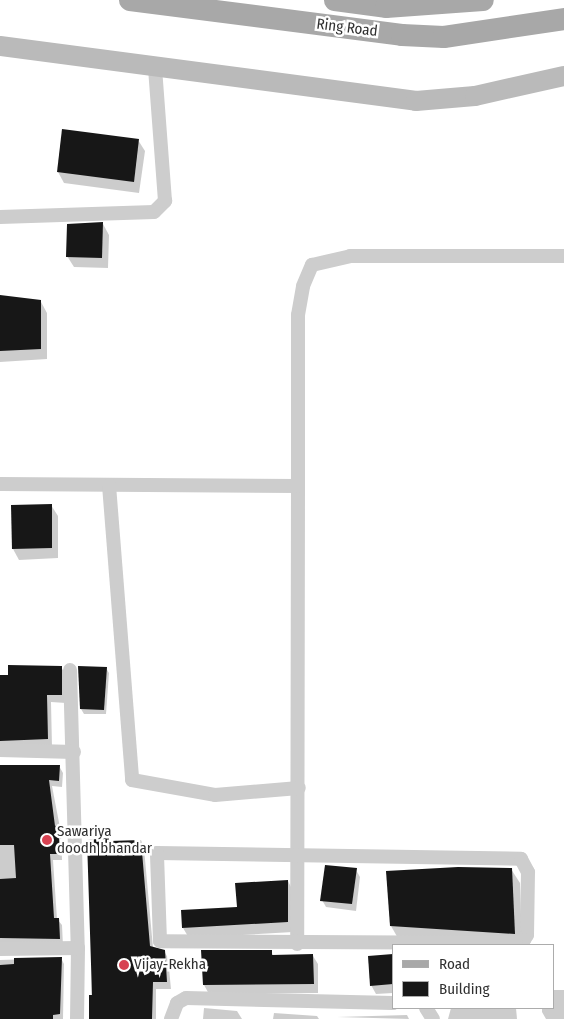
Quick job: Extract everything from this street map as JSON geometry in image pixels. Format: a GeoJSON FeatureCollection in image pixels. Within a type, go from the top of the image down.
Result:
{"type":"FeatureCollection","features":[{"type":"Feature","properties":{"kind":"main road","name":"Ring Road"},"geometry":{"type":"LineString","coordinates":[[130,0],[402,35],[444,37],[564,20]]}},
{"type":"Feature","properties":{"kind":"main road","name":"Ring Road"},"geometry":{"type":"LineString","coordinates":[[335,0],[386,7],[483,0]]}},
{"type":"Feature","properties":{"kind":"street"},"geometry":{"type":"LineString","coordinates":[[0,46],[155,68],[416,100],[475,96],[564,76]]}},
{"type":"Feature","properties":{"kind":"street"},"geometry":{"type":"LineString","coordinates":[[0,217],[154,212],[165,201],[155,68]]}},
{"type":"Feature","properties":{"kind":"street"},"geometry":{"type":"LineString","coordinates":[[297,944],[299,854],[298,315],[303,286],[312,265],[350,256],[564,256]]}},
{"type":"Feature","properties":{"kind":"street"},"geometry":{"type":"LineString","coordinates":[[0,484],[298,486]]}},
{"type":"Feature","properties":{"kind":"street"},"geometry":{"type":"LineString","coordinates":[[109,485],[132,780],[215,795],[299,788]]}},
{"type":"Feature","properties":{"kind":"street"},"geometry":{"type":"LineString","coordinates":[[70,670],[74,752],[78,948],[77,1019]]}},
{"type":"Feature","properties":{"kind":"street"},"geometry":{"type":"LineString","coordinates":[[0,750],[74,752]]}},
{"type":"Feature","properties":{"kind":"street"},"geometry":{"type":"LineString","coordinates":[[158,853],[521,859],[525,863],[528,881],[527,935],[524,940],[516,943],[297,944],[160,941],[158,853]]}},
{"type":"Feature","properties":{"kind":"street"},"geometry":{"type":"LineString","coordinates":[[0,949],[78,948]]}},
{"type":"Feature","properties":{"kind":"street"},"geometry":{"type":"LineString","coordinates":[[171,1019],[177,1003],[186,998],[392,1003]]}},
{"type":"Feature","properties":{"kind":"building"},"geometry":{"type":"Polygon","coordinates":[[[62,129],[139,139],[134,182],[57,172],[62,129]]]}},
{"type":"Feature","properties":{"kind":"building"},"geometry":{"type":"Polygon","coordinates":[[[103,222],[102,258],[66,257],[67,224],[103,222]]]}},
{"type":"Feature","properties":{"kind":"building"},"geometry":{"type":"Polygon","coordinates":[[[0,295],[41,300],[41,349],[0,351],[0,295]]]}},
{"type":"Feature","properties":{"kind":"building"},"geometry":{"type":"Polygon","coordinates":[[[52,504],[52,548],[12,549],[11,505],[52,504]]]}},
{"type":"Feature","properties":{"kind":"building"},"geometry":{"type":"Polygon","coordinates":[[[8,665],[62,666],[62,695],[47,695],[48,739],[0,741],[0,675],[8,675],[8,665]]]}},
{"type":"Feature","properties":{"kind":"building"},"geometry":{"type":"Polygon","coordinates":[[[78,666],[107,667],[104,710],[80,709],[78,666]]]}},
{"type":"Feature","properties":{"kind":"building"},"geometry":{"type":"Polygon","coordinates":[[[0,765],[60,765],[59,781],[49,780],[55,826],[58,825],[60,854],[50,854],[54,918],[59,918],[60,939],[0,938],[0,879],[16,878],[14,845],[0,845],[0,765]]]}},
{"type":"Feature","properties":{"kind":"building"},"geometry":{"type":"Polygon","coordinates":[[[109,838],[109,841],[141,840],[150,946],[165,950],[167,982],[153,982],[152,1019],[89,1019],[89,995],[92,995],[87,840],[109,838]]]}},
{"type":"Feature","properties":{"kind":"building"},"geometry":{"type":"Polygon","coordinates":[[[325,865],[357,868],[352,904],[320,901],[325,865]]]}},
{"type":"Feature","properties":{"kind":"building"},"geometry":{"type":"Polygon","coordinates":[[[458,867],[512,868],[515,934],[390,926],[386,871],[458,867]]]}},
{"type":"Feature","properties":{"kind":"building"},"geometry":{"type":"Polygon","coordinates":[[[288,880],[288,922],[182,928],[181,910],[237,907],[235,883],[288,880]]]}},
{"type":"Feature","properties":{"kind":"building"},"geometry":{"type":"Polygon","coordinates":[[[201,950],[272,950],[272,955],[313,954],[314,984],[203,985],[201,950]]]}},
{"type":"Feature","properties":{"kind":"building"},"geometry":{"type":"Polygon","coordinates":[[[392,954],[392,984],[370,986],[368,956],[392,954]]]}},
{"type":"Feature","properties":{"kind":"building"},"geometry":{"type":"Polygon","coordinates":[[[62,957],[60,1014],[53,1015],[53,1019],[0,1019],[0,965],[14,964],[14,958],[62,957]]]}},
{"type":"Feature","properties":{"kind":"place","name":"Sawariya doodh bhandar"},"geometry":{"type":"Point","coordinates":[47,840]}},
{"type":"Feature","properties":{"kind":"place","name":"Vijay-Rekha"},"geometry":{"type":"Point","coordinates":[124,965]}}]}
